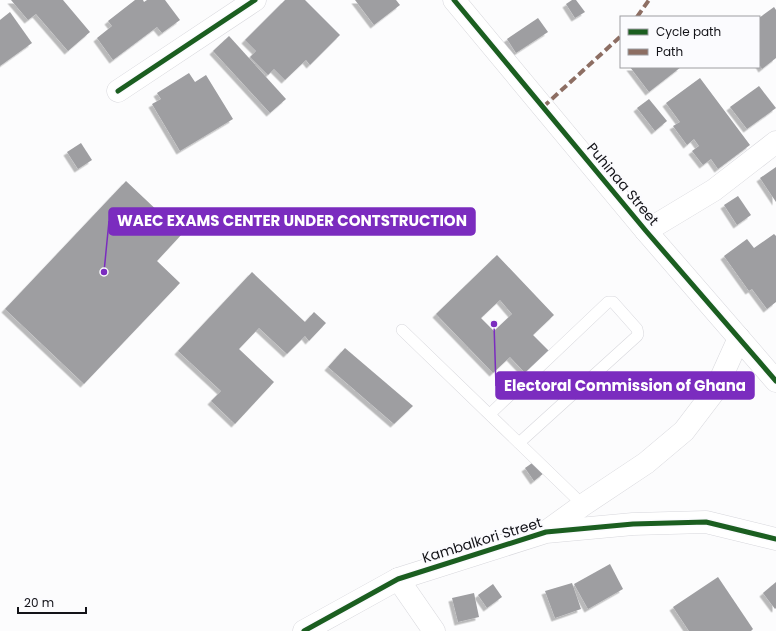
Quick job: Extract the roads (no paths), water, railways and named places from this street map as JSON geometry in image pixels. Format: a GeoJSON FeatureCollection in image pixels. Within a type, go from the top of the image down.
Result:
{"type":"FeatureCollection","features":[{"type":"Feature","properties":{"kind":"street"},"geometry":{"type":"LineString","coordinates":[[118,91],[255,0]]}},
{"type":"Feature","properties":{"kind":"street","name":"Puhinaa Street"},"geometry":{"type":"LineString","coordinates":[[454,0],[646,230],[776,381]]}},
{"type":"Feature","properties":{"kind":"street"},"geometry":{"type":"LineString","coordinates":[[646,230],[714,190],[776,142]]}},
{"type":"Feature","properties":{"kind":"street"},"geometry":{"type":"LineString","coordinates":[[546,532],[583,505],[646,463],[684,431],[716,389],[739,338]]}},
{"type":"Feature","properties":{"kind":"street","name":"Kambalkori Street"},"geometry":{"type":"LineString","coordinates":[[304,631],[398,579],[546,532],[633,524],[706,522],[776,539]]}},
{"type":"Feature","properties":{"kind":"street"},"geometry":{"type":"LineString","coordinates":[[398,579],[434,631]]}},
{"type":"Feature","properties":{"kind":"lane"},"geometry":{"type":"LineString","coordinates":[[490,414],[608,302],[613,302],[637,329],[637,336],[519,443]]}},
{"type":"Feature","properties":{"kind":"lane"},"geometry":{"type":"LineString","coordinates":[[402,330],[583,505]]}},
{"type":"Feature","properties":{"kind":"place","name":"WAEC EXAMS CENTER UNDER CONTSTRUCTION"},"geometry":{"type":"Point","coordinates":[104,272]}},
{"type":"Feature","properties":{"kind":"place","name":"Electoral Commission of Ghana"},"geometry":{"type":"Point","coordinates":[494,324]}}]}
